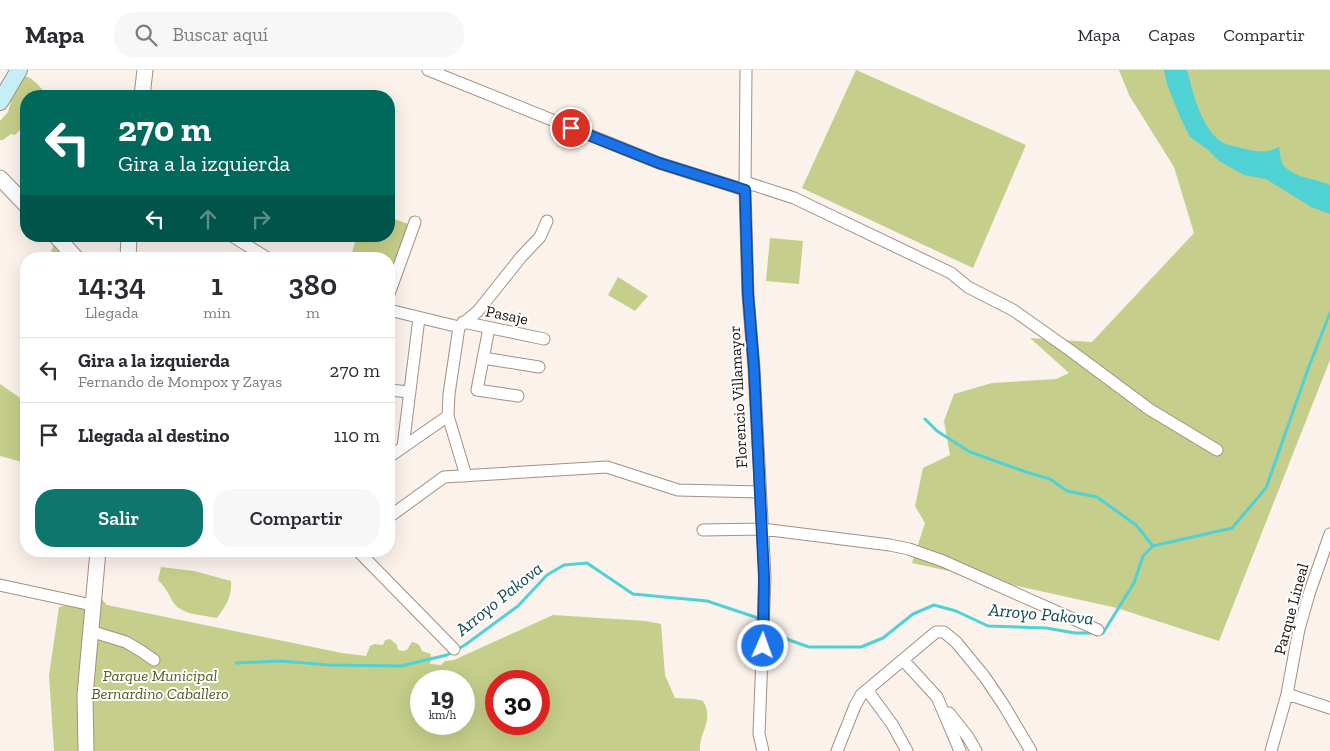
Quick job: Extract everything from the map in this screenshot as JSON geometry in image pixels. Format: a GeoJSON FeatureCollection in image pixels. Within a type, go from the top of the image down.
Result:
{"type":"FeatureCollection","features":[{"type":"Feature","properties":{"kind":"main road"},"geometry":{"type":"LineString","coordinates":[[0,102],[18,70]]}},
{"type":"Feature","properties":{"kind":"street"},"geometry":{"type":"LineString","coordinates":[[143,90],[145,70]]}},
{"type":"Feature","properties":{"kind":"street"},"geometry":{"type":"LineString","coordinates":[[428,70],[659,163],[794,198],[951,273],[968,287],[1013,310],[1149,410],[1217,450]]}},
{"type":"Feature","properties":{"kind":"street","name":"Florencio Villamayor"},"geometry":{"type":"LineString","coordinates":[[746,70],[745,186],[748,294],[754,368],[764,577],[759,734],[763,751]]}},
{"type":"Feature","properties":{"kind":"street"},"geometry":{"type":"LineString","coordinates":[[0,178],[20,199]]}},
{"type":"Feature","properties":{"kind":"street"},"geometry":{"type":"LineString","coordinates":[[466,476],[448,416],[449,394],[461,325],[478,311],[540,236],[547,221]]}},
{"type":"Feature","properties":{"kind":"street"},"geometry":{"type":"LineString","coordinates":[[395,277],[415,222]]}},
{"type":"Feature","properties":{"kind":"street"},"geometry":{"type":"LineString","coordinates":[[61,242],[71,252]]}},
{"type":"Feature","properties":{"kind":"street"},"geometry":{"type":"LineString","coordinates":[[242,242],[258,252]]}},
{"type":"Feature","properties":{"kind":"street","name":"Pasaje"},"geometry":{"type":"LineString","coordinates":[[395,312],[419,318],[489,328],[544,339]]}},
{"type":"Feature","properties":{"kind":"street"},"geometry":{"type":"LineString","coordinates":[[404,447],[419,318]]}},
{"type":"Feature","properties":{"kind":"street"},"geometry":{"type":"LineString","coordinates":[[489,328],[477,390],[518,396]]}},
{"type":"Feature","properties":{"kind":"street"},"geometry":{"type":"LineString","coordinates":[[483,358],[539,368]]}},
{"type":"Feature","properties":{"kind":"street"},"geometry":{"type":"LineString","coordinates":[[395,391],[410,392]]}},
{"type":"Feature","properties":{"kind":"street"},"geometry":{"type":"LineString","coordinates":[[395,453],[448,416]]}},
{"type":"Feature","properties":{"kind":"street"},"geometry":{"type":"LineString","coordinates":[[395,513],[444,477],[607,467],[678,490],[760,492]]}},
{"type":"Feature","properties":{"kind":"street"},"geometry":{"type":"LineString","coordinates":[[702,530],[762,529],[909,548],[943,561],[1098,630]]}},
{"type":"Feature","properties":{"kind":"street","name":"Parque Lineal"},"geometry":{"type":"LineString","coordinates":[[1271,751],[1287,694],[1299,628],[1330,534]]}},
{"type":"Feature","properties":{"kind":"street"},"geometry":{"type":"LineString","coordinates":[[86,751],[85,695],[97,557]]}},
{"type":"Feature","properties":{"kind":"street"},"geometry":{"type":"LineString","coordinates":[[364,557],[454,649]]}},
{"type":"Feature","properties":{"kind":"street"},"geometry":{"type":"LineString","coordinates":[[0,586],[92,605]]}},
{"type":"Feature","properties":{"kind":"street"},"geometry":{"type":"LineString","coordinates":[[90,631],[126,642],[154,660]]}},
{"type":"Feature","properties":{"kind":"street"},"geometry":{"type":"LineString","coordinates":[[837,751],[861,695],[936,632],[944,632],[956,642],[984,676],[1031,751]]}},
{"type":"Feature","properties":{"kind":"street"},"geometry":{"type":"LineString","coordinates":[[903,660],[937,697],[968,737],[976,751]]}},
{"type":"Feature","properties":{"kind":"street"},"geometry":{"type":"LineString","coordinates":[[867,690],[892,724],[907,751]]}},
{"type":"Feature","properties":{"kind":"street"},"geometry":{"type":"LineString","coordinates":[[1287,694],[1330,708]]}},
{"type":"Feature","properties":{"kind":"street"},"geometry":{"type":"LineString","coordinates":[[937,697],[960,751]]}},
{"type":"Feature","properties":{"kind":"green space"},"geometry":{"type":"Polygon","coordinates":[[[856,70],[1026,145],[973,268],[802,188],[856,70]]]}},
{"type":"Feature","properties":{"kind":"green space"},"geometry":{"type":"Polygon","coordinates":[[[1119,70],[1330,70],[1330,360],[1219,641],[1117,608],[912,563],[925,523],[915,506],[923,468],[950,455],[944,421],[954,394],[992,383],[1056,379],[1069,373],[1030,338],[1092,342],[1194,233],[1174,167],[1129,95],[1119,70]]]}},
{"type":"Feature","properties":{"kind":"green space"},"geometry":{"type":"Polygon","coordinates":[[[24,76],[32,79],[43,90],[20,90],[20,130],[15,135],[11,134],[0,140],[0,121],[8,112],[13,95],[24,76]]]}},
{"type":"Feature","properties":{"kind":"green space"},"geometry":{"type":"Polygon","coordinates":[[[395,219],[408,224],[395,262],[395,252],[352,252],[355,242],[395,242],[395,219]]]}},
{"type":"Feature","properties":{"kind":"green space"},"geometry":{"type":"Polygon","coordinates":[[[770,238],[803,241],[799,284],[766,281],[770,238]]]}},
{"type":"Feature","properties":{"kind":"green space"},"geometry":{"type":"Polygon","coordinates":[[[55,243],[65,252],[51,252],[55,243]]]}},
{"type":"Feature","properties":{"kind":"green space"},"geometry":{"type":"Polygon","coordinates":[[[618,277],[648,296],[635,311],[608,295],[618,277]]]}},
{"type":"Feature","properties":{"kind":"green space"},"geometry":{"type":"Polygon","coordinates":[[[0,384],[20,398],[20,461],[0,456],[0,384]]]}},
{"type":"Feature","properties":{"kind":"green space"},"geometry":{"type":"Polygon","coordinates":[[[161,567],[194,571],[231,581],[226,605],[217,618],[181,610],[158,580],[161,567]]]}},
{"type":"Feature","properties":{"kind":"green space","name":"Parque Municipal Bernardino Caballero"},"geometry":{"type":"Polygon","coordinates":[[[101,598],[107,605],[342,653],[366,656],[370,646],[374,644],[383,645],[385,640],[390,639],[397,645],[398,650],[403,651],[407,650],[412,642],[416,643],[422,651],[431,654],[430,664],[441,665],[445,661],[454,660],[553,615],[646,621],[661,624],[665,675],[675,698],[703,701],[706,708],[707,721],[701,738],[700,751],[54,751],[49,675],[59,607],[101,598]]]}},
{"type":"Feature","properties":{"kind":"water"},"geometry":{"type":"Polygon","coordinates":[[[1164,70],[1187,70],[1200,112],[1218,139],[1226,144],[1254,151],[1267,151],[1279,147],[1281,161],[1291,172],[1330,185],[1330,214],[1311,207],[1266,179],[1244,175],[1219,161],[1190,137],[1167,84],[1164,70]]]}},
{"type":"Feature","properties":{"kind":"waterway","name":"Arroyo Pakova"},"geometry":{"type":"LineString","coordinates":[[1101,633],[1103,633],[1134,583],[1143,556],[1153,546],[1232,528],[1266,488],[1330,313]]}},
{"type":"Feature","properties":{"kind":"waterway"},"geometry":{"type":"LineString","coordinates":[[925,419],[937,431],[970,452],[1050,479],[1067,491],[1097,497],[1136,525],[1153,546]]}},
{"type":"Feature","properties":{"kind":"waterway","name":"Arroyo Pakova"},"geometry":{"type":"LineString","coordinates":[[236,663],[281,661],[329,665],[401,666],[447,655],[465,645],[518,606],[547,575],[564,565],[587,563],[633,594],[707,601],[755,617],[761,621]]}},
{"type":"Feature","properties":{"kind":"waterway","name":"Arroyo Pakova"},"geometry":{"type":"LineString","coordinates":[[766,624],[789,640],[809,647],[861,647],[883,638],[913,614],[934,605],[956,611],[988,626],[1046,628],[1075,633],[1092,633]]}},
{"type":"Feature","properties":{"kind":"route"},"geometry":{"type":"LineString","coordinates":[[571,128],[659,163],[745,190],[748,294],[754,368],[764,577],[763,646]]}}]}
